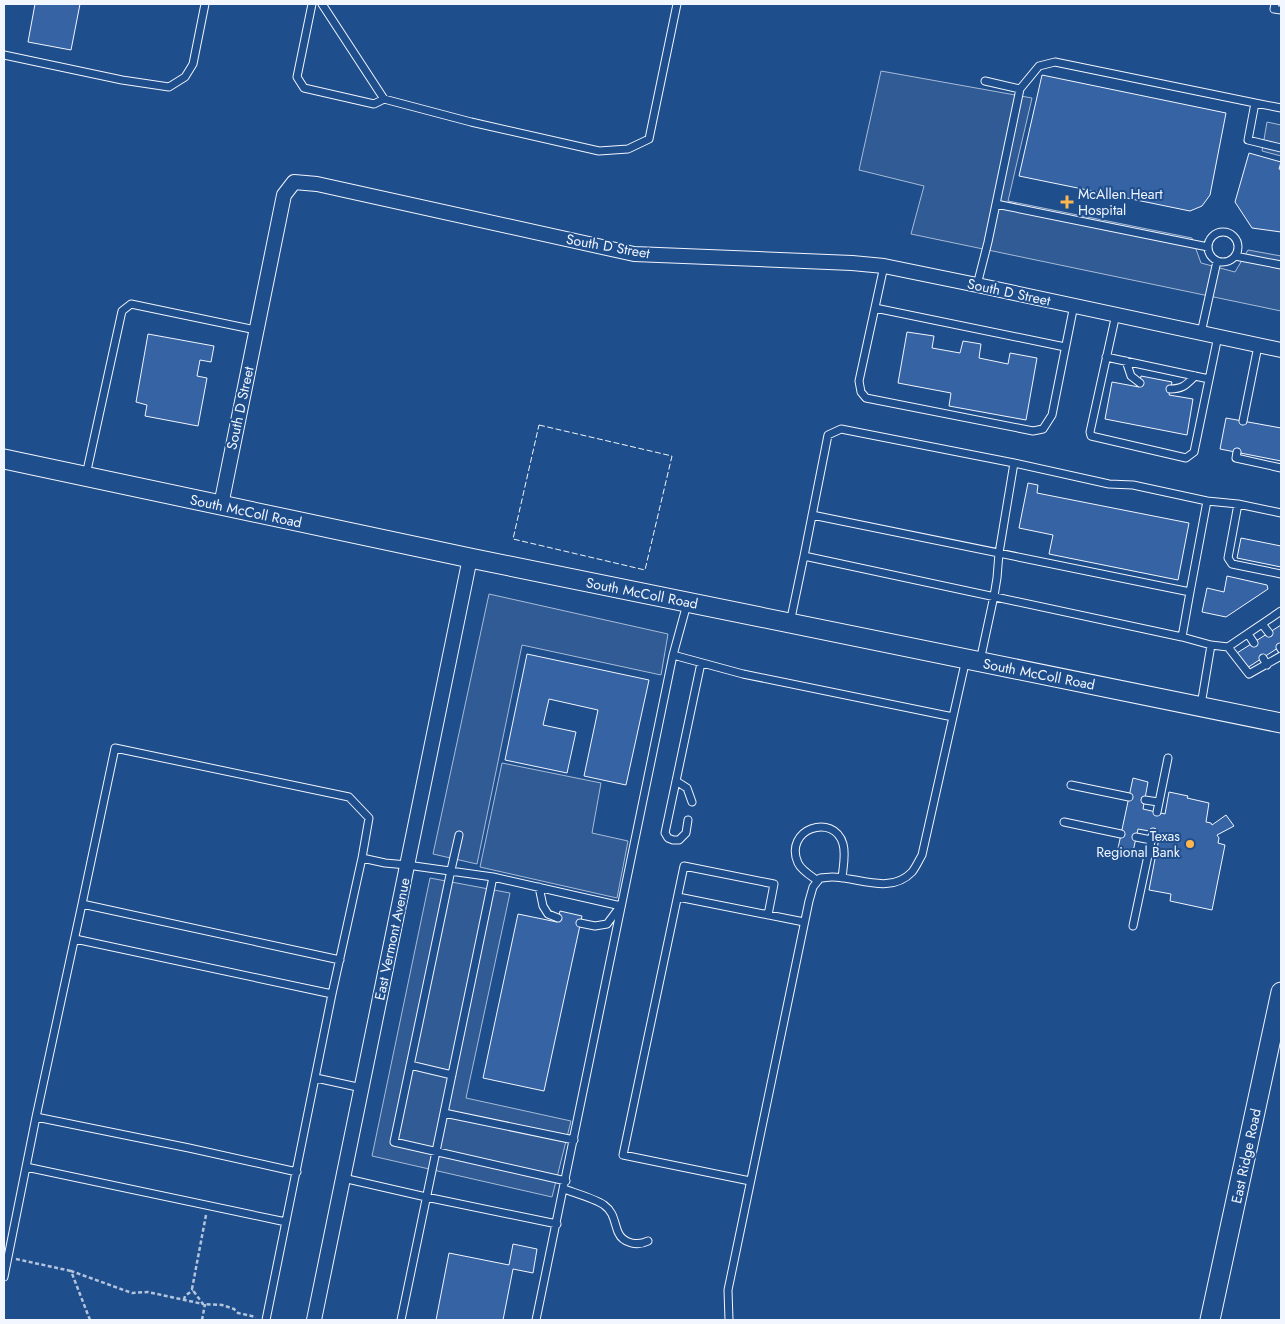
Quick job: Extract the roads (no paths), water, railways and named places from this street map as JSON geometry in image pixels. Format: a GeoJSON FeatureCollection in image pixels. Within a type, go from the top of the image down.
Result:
{"type":"FeatureCollection","features":[{"type":"Feature","properties":{"kind":"street","name":"South D Street"},"geometry":{"type":"LineString","coordinates":[[221,505],[284,195],[294,182],[317,184],[634,254],[884,266],[1281,350]]}},
{"type":"Feature","properties":{"kind":"street","name":"South McColl Road"},"geometry":{"type":"LineString","coordinates":[[4,459],[470,558],[1281,723]]}},
{"type":"Feature","properties":{"kind":"street","name":"East Vermont Avenue"},"geometry":{"type":"LineString","coordinates":[[314,1320],[470,558]]}},
{"type":"Feature","properties":{"kind":"street","name":"East Ridge Road"},"geometry":{"type":"LineString","coordinates":[[1210,1320],[1281,992]]}},
{"type":"Feature","properties":{"kind":"lane"},"geometry":{"type":"LineString","coordinates":[[4,55],[122,80],[169,87],[185,77],[194,64],[205,4]]}},
{"type":"Feature","properties":{"kind":"lane"},"geometry":{"type":"LineString","coordinates":[[312,4],[297,77],[304,88],[374,104],[384,99],[471,122],[599,151],[628,149],[648,138],[677,4]]}},
{"type":"Feature","properties":{"kind":"lane"},"geometry":{"type":"LineString","coordinates":[[322,4],[384,99]]}},
{"type":"Feature","properties":{"kind":"lane"},"geometry":{"type":"LineString","coordinates":[[1275,4],[1274,9],[1281,10]]}},
{"type":"Feature","properties":{"kind":"lane"},"geometry":{"type":"LineString","coordinates":[[977,285],[1020,88],[1039,66],[1055,62],[1281,108]]}},
{"type":"Feature","properties":{"kind":"lane"},"geometry":{"type":"LineString","coordinates":[[985,81],[1020,88]]}},
{"type":"Feature","properties":{"kind":"lane"},"geometry":{"type":"LineString","coordinates":[[1255,103],[1248,140],[1281,148]]}},
{"type":"Feature","properties":{"kind":"lane"},"geometry":{"type":"LineString","coordinates":[[996,204],[1208,247]]}},
{"type":"Feature","properties":{"kind":"lane"},"geometry":{"type":"LineString","coordinates":[[1228,232],[1236,238],[1237,252],[1235,256],[1227,261],[1218,261],[1211,255],[1208,247],[1214,234],[1228,232]]}},
{"type":"Feature","properties":{"kind":"lane"},"geometry":{"type":"LineString","coordinates":[[1235,256],[1281,265]]}},
{"type":"Feature","properties":{"kind":"lane"},"geometry":{"type":"LineString","coordinates":[[1201,333],[1218,261]]}},
{"type":"Feature","properties":{"kind":"lane"},"geometry":{"type":"LineString","coordinates":[[884,266],[859,381],[861,392],[866,398],[1033,431],[1043,429],[1052,415],[1074,305]]}},
{"type":"Feature","properties":{"kind":"lane"},"geometry":{"type":"LineString","coordinates":[[86,476],[122,311],[131,304],[256,330]]}},
{"type":"Feature","properties":{"kind":"lane"},"geometry":{"type":"LineString","coordinates":[[874,308],[1065,347]]}},
{"type":"Feature","properties":{"kind":"lane"},"geometry":{"type":"LineString","coordinates":[[1116,314],[1090,432],[1091,436],[1186,458],[1194,452],[1218,336]]}},
{"type":"Feature","properties":{"kind":"lane"},"geometry":{"type":"LineString","coordinates":[[1243,421],[1258,346]]}},
{"type":"Feature","properties":{"kind":"lane"},"geometry":{"type":"LineString","coordinates":[[1106,357],[1209,379]]}},
{"type":"Feature","properties":{"kind":"lane"},"geometry":{"type":"LineString","coordinates":[[1126,361],[1131,376],[1140,382]]}},
{"type":"Feature","properties":{"kind":"lane"},"geometry":{"type":"LineString","coordinates":[[1170,389],[1178,389],[1185,386],[1195,376]]}},
{"type":"Feature","properties":{"kind":"lane"},"geometry":{"type":"LineString","coordinates":[[790,623],[828,435],[840,429],[1014,463],[1109,484],[1133,485],[1207,501],[1238,504],[1281,513]]}},
{"type":"Feature","properties":{"kind":"lane"},"geometry":{"type":"LineString","coordinates":[[1237,452],[1236,458],[1281,468]]}},
{"type":"Feature","properties":{"kind":"lane"},"geometry":{"type":"LineString","coordinates":[[729,1320],[728,1290],[804,922],[813,887],[820,878],[832,877],[878,884],[892,882],[904,878],[913,871],[922,855],[953,717],[994,596],[1014,463]]}},
{"type":"Feature","properties":{"kind":"lane"},"geometry":{"type":"LineString","coordinates":[[1182,637],[1207,501]]}},
{"type":"Feature","properties":{"kind":"lane"},"geometry":{"type":"LineString","coordinates":[[1238,504],[1228,558],[1232,564],[1281,574]]}},
{"type":"Feature","properties":{"kind":"lane"},"geometry":{"type":"LineString","coordinates":[[812,515],[1190,592]]}},
{"type":"Feature","properties":{"kind":"lane"},"geometry":{"type":"LineString","coordinates":[[804,556],[1212,645],[1228,647],[1279,612],[1281,621]]}},
{"type":"Feature","properties":{"kind":"lane"},"geometry":{"type":"LineString","coordinates":[[536,1320],[673,655],[688,602]]}},
{"type":"Feature","properties":{"kind":"lane"},"geometry":{"type":"LineString","coordinates":[[1262,624],[1269,633]]}},
{"type":"Feature","properties":{"kind":"lane"},"geometry":{"type":"LineString","coordinates":[[1248,634],[1254,643]]}},
{"type":"Feature","properties":{"kind":"lane"},"geometry":{"type":"LineString","coordinates":[[1200,707],[1212,645]]}},
{"type":"Feature","properties":{"kind":"lane"},"geometry":{"type":"LineString","coordinates":[[1228,647],[1250,674],[1265,661],[1281,656]]}},
{"type":"Feature","properties":{"kind":"lane"},"geometry":{"type":"LineString","coordinates":[[673,655],[743,674],[953,717]]}},
{"type":"Feature","properties":{"kind":"lane"},"geometry":{"type":"LineString","coordinates":[[688,820],[686,833],[679,840],[668,838],[665,833],[702,663]]}},
{"type":"Feature","properties":{"kind":"lane"},"geometry":{"type":"LineString","coordinates":[[4,1277],[36,1117],[115,748],[349,798],[369,818],[266,1320]]}},
{"type":"Feature","properties":{"kind":"lane"},"geometry":{"type":"LineString","coordinates":[[1156,812],[1168,758]]}},
{"type":"Feature","properties":{"kind":"lane"},"geometry":{"type":"LineString","coordinates":[[676,781],[687,788],[692,802]]}},
{"type":"Feature","properties":{"kind":"lane"},"geometry":{"type":"LineString","coordinates":[[1071,785],[1129,797]]}},
{"type":"Feature","properties":{"kind":"lane"},"geometry":{"type":"LineString","coordinates":[[1144,800],[1158,802]]}},
{"type":"Feature","properties":{"kind":"lane"},"geometry":{"type":"LineString","coordinates":[[1064,822],[1121,834]]}},
{"type":"Feature","properties":{"kind":"lane"},"geometry":{"type":"LineString","coordinates":[[818,881],[798,864],[795,850],[798,838],[807,829],[818,826],[828,827],[836,833],[843,843],[842,878]]}},
{"type":"Feature","properties":{"kind":"lane"},"geometry":{"type":"LineString","coordinates":[[1133,926],[1153,832]]}},
{"type":"Feature","properties":{"kind":"lane"},"geometry":{"type":"LineString","coordinates":[[459,836],[394,1142],[566,1181]]}},
{"type":"Feature","properties":{"kind":"lane"},"geometry":{"type":"LineString","coordinates":[[1136,837],[1151,840]]}},
{"type":"Feature","properties":{"kind":"lane"},"geometry":{"type":"LineString","coordinates":[[362,858],[386,863],[407,864],[493,877],[621,906]]}},
{"type":"Feature","properties":{"kind":"lane"},"geometry":{"type":"LineString","coordinates":[[750,1181],[623,1155],[684,866],[774,884],[768,915]]}},
{"type":"Feature","properties":{"kind":"lane"},"geometry":{"type":"LineString","coordinates":[[401,1320],[493,877]]}},
{"type":"Feature","properties":{"kind":"lane"},"geometry":{"type":"LineString","coordinates":[[539,887],[542,906],[548,914],[558,918]]}},
{"type":"Feature","properties":{"kind":"lane"},"geometry":{"type":"LineString","coordinates":[[678,897],[804,922]]}},
{"type":"Feature","properties":{"kind":"lane"},"geometry":{"type":"LineString","coordinates":[[82,904],[340,960]]}},
{"type":"Feature","properties":{"kind":"lane"},"geometry":{"type":"LineString","coordinates":[[580,923],[595,926],[607,924],[621,906]]}},
{"type":"Feature","properties":{"kind":"lane"},"geometry":{"type":"LineString","coordinates":[[74,939],[332,994]]}},
{"type":"Feature","properties":{"kind":"lane"},"geometry":{"type":"LineString","coordinates":[[410,1065],[452,1075]]}},
{"type":"Feature","properties":{"kind":"lane"},"geometry":{"type":"LineString","coordinates":[[316,1078],[362,1088]]}},
{"type":"Feature","properties":{"kind":"lane"},"geometry":{"type":"LineString","coordinates":[[444,1113],[574,1140]]}},
{"type":"Feature","properties":{"kind":"lane"},"geometry":{"type":"LineString","coordinates":[[36,1117],[297,1172]]}},
{"type":"Feature","properties":{"kind":"lane"},"geometry":{"type":"LineString","coordinates":[[26,1167],[286,1222]]}},
{"type":"Feature","properties":{"kind":"lane"},"geometry":{"type":"LineString","coordinates":[[343,1178],[557,1224]]}},
{"type":"Feature","properties":{"kind":"lane"},"geometry":{"type":"LineString","coordinates":[[564,1189],[602,1204],[611,1211],[619,1234],[627,1241],[636,1244],[648,1241]]}},
{"type":"Feature","properties":{"kind":"place","name":"McAllen Heart Hospital"},"geometry":{"type":"Point","coordinates":[1067,202]}},
{"type":"Feature","properties":{"kind":"place","name":"Texas Regional Bank"},"geometry":{"type":"Point","coordinates":[1190,844]}}]}
